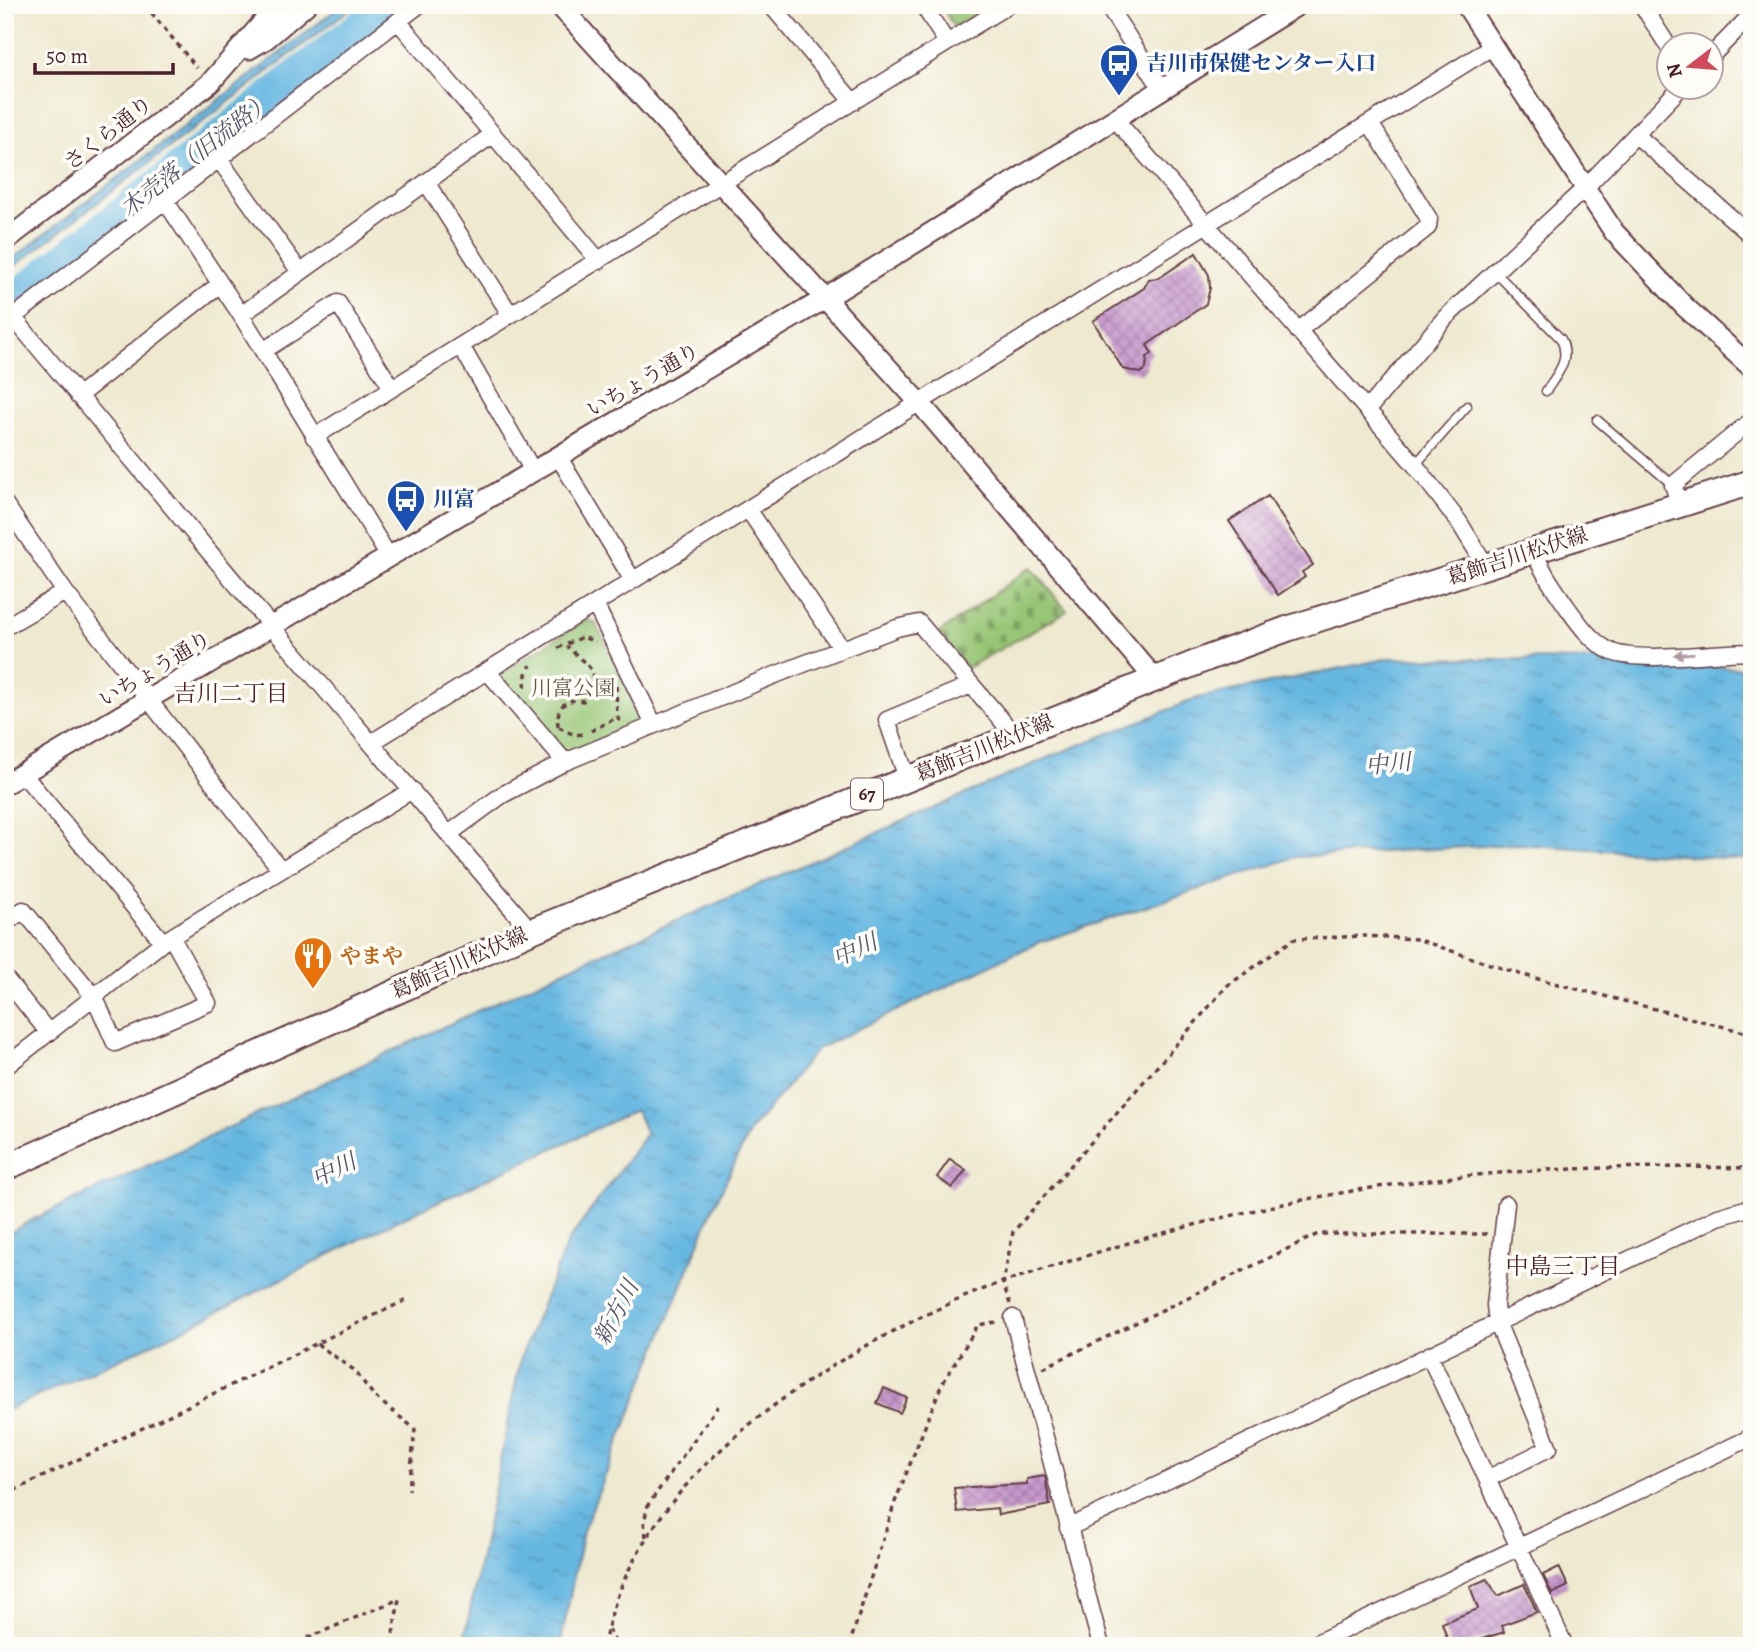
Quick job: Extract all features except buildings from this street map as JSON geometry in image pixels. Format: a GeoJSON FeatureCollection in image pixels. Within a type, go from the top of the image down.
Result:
{"type":"FeatureCollection","features":[{"type":"Feature","properties":{"kind":"main road","name":"葛飾吉川松伏線"},"geometry":{"type":"LineString","coordinates":[[5,1168],[531,930],[1155,679],[1287,629],[1534,551],[1677,495],[1752,482]]}},
{"type":"Feature","properties":{"kind":"street","name":"さくら通り"},"geometry":{"type":"LineString","coordinates":[[5,241],[210,83],[278,5]]}},
{"type":"Feature","properties":{"kind":"street","name":"さくら通り"},"geometry":{"type":"LineString","coordinates":[[236,56],[266,39],[306,5]]}},
{"type":"Feature","properties":{"kind":"street"},"geometry":{"type":"LineString","coordinates":[[419,5],[9,318],[531,930]]}},
{"type":"Feature","properties":{"kind":"street"},"geometry":{"type":"LineString","coordinates":[[559,5],[918,401],[1155,679]]}},
{"type":"Feature","properties":{"kind":"street"},"geometry":{"type":"LineString","coordinates":[[771,5],[852,101]]}},
{"type":"Feature","properties":{"kind":"street"},"geometry":{"type":"LineString","coordinates":[[923,5],[947,43]]}},
{"type":"Feature","properties":{"kind":"street"},"geometry":{"type":"LineString","coordinates":[[314,437],[1008,5]]}},
{"type":"Feature","properties":{"kind":"street"},"geometry":{"type":"LineString","coordinates":[[1107,5],[1162,89]]}},
{"type":"Feature","properties":{"kind":"street","name":"いちょう通り"},"geometry":{"type":"LineString","coordinates":[[5,784],[826,299],[1298,5]]}},
{"type":"Feature","properties":{"kind":"street"},"geometry":{"type":"LineString","coordinates":[[1466,5],[1614,232],[1642,264],[1752,368]]}},
{"type":"Feature","properties":{"kind":"street"},"geometry":{"type":"LineString","coordinates":[[1642,5],[1659,32]]}},
{"type":"Feature","properties":{"kind":"street"},"geometry":{"type":"LineString","coordinates":[[1726,41],[1752,14]]}},
{"type":"Feature","properties":{"kind":"street"},"geometry":{"type":"LineString","coordinates":[[398,22],[599,261]]}},
{"type":"Feature","properties":{"kind":"street"},"geometry":{"type":"LineString","coordinates":[[371,743],[489,673],[632,579],[1492,47]]}},
{"type":"Feature","properties":{"kind":"street"},"geometry":{"type":"LineString","coordinates":[[1367,408],[1445,318],[1584,188],[1667,102]]}},
{"type":"Feature","properties":{"kind":"street"},"geometry":{"type":"LineString","coordinates":[[1114,118],[1204,225],[1415,465],[1459,522],[1486,566]]}},
{"type":"Feature","properties":{"kind":"street"},"geometry":{"type":"LineString","coordinates":[[1298,331],[1428,227],[1429,219],[1370,123]]}},
{"type":"Feature","properties":{"kind":"street"},"geometry":{"type":"LineString","coordinates":[[241,315],[492,135]]}},
{"type":"Feature","properties":{"kind":"street"},"geometry":{"type":"LineString","coordinates":[[1636,135],[1752,236]]}},
{"type":"Feature","properties":{"kind":"street"},"geometry":{"type":"LineString","coordinates":[[218,159],[300,272]]}},
{"type":"Feature","properties":{"kind":"street"},"geometry":{"type":"LineString","coordinates":[[426,182],[510,314]]}},
{"type":"Feature","properties":{"kind":"street"},"geometry":{"type":"LineString","coordinates":[[164,199],[241,315],[389,556]]}},
{"type":"Feature","properties":{"kind":"street"},"geometry":{"type":"LineString","coordinates":[[78,396],[220,284]]}},
{"type":"Feature","properties":{"kind":"street"},"geometry":{"type":"LineString","coordinates":[[263,351],[338,303],[392,388]]}},
{"type":"Feature","properties":{"kind":"street"},"geometry":{"type":"LineString","coordinates":[[461,346],[533,471]]}},
{"type":"Feature","properties":{"kind":"street"},"geometry":{"type":"LineString","coordinates":[[1677,495],[1752,420]]}},
{"type":"Feature","properties":{"kind":"street"},"geometry":{"type":"LineString","coordinates":[[558,456],[632,579]]}},
{"type":"Feature","properties":{"kind":"street"},"geometry":{"type":"LineString","coordinates":[[5,504],[65,592],[281,870]]}},
{"type":"Feature","properties":{"kind":"street"},"geometry":{"type":"LineString","coordinates":[[748,509],[842,649]]}},
{"type":"Feature","properties":{"kind":"street"},"geometry":{"type":"LineString","coordinates":[[1534,551],[1541,569],[1574,617],[1590,637],[1613,652],[1646,657],[1752,652]]}},
{"type":"Feature","properties":{"kind":"street"},"geometry":{"type":"LineString","coordinates":[[5,627],[65,592]]}},
{"type":"Feature","properties":{"kind":"street"},"geometry":{"type":"LineString","coordinates":[[595,604],[653,723]]}},
{"type":"Feature","properties":{"kind":"street"},"geometry":{"type":"LineString","coordinates":[[450,833],[502,795],[565,762],[653,723],[897,628],[919,623],[1004,723],[1010,738]]}},
{"type":"Feature","properties":{"kind":"street"},"geometry":{"type":"LineString","coordinates":[[489,673],[565,762]]}},
{"type":"Feature","properties":{"kind":"street"},"geometry":{"type":"LineString","coordinates":[[907,778],[887,720],[971,685]]}},
{"type":"Feature","properties":{"kind":"street"},"geometry":{"type":"LineString","coordinates":[[5,924],[23,910],[95,998],[115,1043],[208,1003],[168,940],[23,774]]}},
{"type":"Feature","properties":{"kind":"street"},"geometry":{"type":"LineString","coordinates":[[5,1068],[168,940],[412,790]]}},
{"type":"Feature","properties":{"kind":"street"},"geometry":{"type":"LineString","coordinates":[[5,978],[49,1032]]}},
{"type":"Feature","properties":{"kind":"street"},"geometry":{"type":"LineString","coordinates":[[1487,1479],[1549,1448],[1497,1322],[1495,1305],[1506,1204]]}},
{"type":"Feature","properties":{"kind":"street"},"geometry":{"type":"LineString","coordinates":[[1068,1528],[1718,1217],[1752,1207]]}},
{"type":"Feature","properties":{"kind":"street"},"geometry":{"type":"LineString","coordinates":[[1012,1311],[1101,1646]]}},
{"type":"Feature","properties":{"kind":"street"},"geometry":{"type":"LineString","coordinates":[[1429,1355],[1565,1646]]}},
{"type":"Feature","properties":{"kind":"street"},"geometry":{"type":"LineString","coordinates":[[1310,1646],[1752,1437]]}},
{"type":"Feature","properties":{"kind":"lane"},"geometry":{"type":"LineString","coordinates":[[1494,271],[1561,339],[1567,351],[1565,362],[1546,391]]}},
{"type":"Feature","properties":{"kind":"lane"},"geometry":{"type":"LineString","coordinates":[[1415,465],[1467,406]]}},
{"type":"Feature","properties":{"kind":"lane"},"geometry":{"type":"LineString","coordinates":[[1597,420],[1677,495]]}},
{"type":"Feature","properties":{"kind":"path"},"geometry":{"type":"LineString","coordinates":[[145,5],[210,83]]}},
{"type":"Feature","properties":{"kind":"path"},"geometry":{"type":"LineString","coordinates":[[550,652],[583,637],[597,644]]}},
{"type":"Feature","properties":{"kind":"path"},"geometry":{"type":"LineString","coordinates":[[558,726],[557,714],[561,707],[570,701],[583,701],[594,688],[592,670],[567,646]]}},
{"type":"Feature","properties":{"kind":"path"},"geometry":{"type":"LineString","coordinates":[[526,692],[526,674],[535,661]]}},
{"type":"Feature","properties":{"kind":"path"},"geometry":{"type":"LineString","coordinates":[[617,681],[617,717],[625,729]]}},
{"type":"Feature","properties":{"kind":"path"},"geometry":{"type":"LineString","coordinates":[[550,719],[574,735],[583,735],[617,717]]}},
{"type":"Feature","properties":{"kind":"path"},"geometry":{"type":"LineString","coordinates":[[849,1646],[895,1502],[940,1386],[978,1325],[1012,1311],[1003,1283],[1013,1232],[1227,986],[1294,939],[1364,936],[1417,939],[1519,974],[1752,1034]]}},
{"type":"Feature","properties":{"kind":"path"},"geometry":{"type":"LineString","coordinates":[[604,1646],[623,1582],[646,1536],[696,1473],[750,1426],[813,1378],[867,1345],[970,1295],[1139,1239],[1268,1208],[1405,1183],[1502,1172],[1614,1166],[1752,1168]]}},
{"type":"Feature","properties":{"kind":"path"},"geometry":{"type":"LineString","coordinates":[[1028,1375],[1318,1234],[1503,1234]]}},
{"type":"Feature","properties":{"kind":"path"},"geometry":{"type":"LineString","coordinates":[[5,1495],[408,1299]]}},
{"type":"Feature","properties":{"kind":"path"},"geometry":{"type":"LineString","coordinates":[[317,1344],[354,1370],[375,1397],[415,1429],[408,1490]]}},
{"type":"Feature","properties":{"kind":"path"},"geometry":{"type":"LineString","coordinates":[[646,1536],[644,1522],[648,1505],[718,1406]]}},
{"type":"Feature","properties":{"kind":"path"},"geometry":{"type":"LineString","coordinates":[[289,1646],[399,1599],[391,1646]]}},
{"type":"Feature","properties":{"kind":"path"},"geometry":{"type":"LineString","coordinates":[[608,1628],[617,1646]]}},
{"type":"Feature","properties":{"kind":"green space"},"geometry":{"type":"Polygon","coordinates":[[[941,5],[990,5],[954,27],[941,5]]]}},
{"type":"Feature","properties":{"kind":"green space"},"geometry":{"type":"Polygon","coordinates":[[[1031,567],[1067,611],[967,668],[939,633],[1031,567]]]}},
{"type":"Feature","properties":{"kind":"green space","name":"川富公園"},"geometry":{"type":"Polygon","coordinates":[[[586,620],[595,623],[643,716],[639,721],[570,754],[564,753],[501,680],[502,673],[586,620]]]}},
{"type":"Feature","properties":{"kind":"water"},"geometry":{"type":"Polygon","coordinates":[[[342,5],[355,5],[11,269],[6,264],[342,5]]]}},
{"type":"Feature","properties":{"kind":"water"},"geometry":{"type":"Polygon","coordinates":[[[1390,658],[1596,660],[1752,669],[1752,860],[1517,844],[1295,857],[1037,943],[817,1049],[750,1131],[713,1208],[583,1531],[560,1646],[463,1646],[521,1357],[567,1243],[646,1134],[636,1110],[398,1220],[176,1333],[5,1411],[5,1235],[34,1219],[571,967],[1052,756],[1198,698],[1390,658]]]}},
{"type":"Feature","properties":{"kind":"waterway","name":"木売落（旧流路）"},"geometry":{"type":"LineString","coordinates":[[5,306],[387,5]]}},
{"type":"Feature","properties":{"kind":"place","name":"吉川市保健センター入口"},"geometry":{"type":"Point","coordinates":[1119,97]}},
{"type":"Feature","properties":{"kind":"place","name":"川富"},"geometry":{"type":"Point","coordinates":[406,533]}},
{"type":"Feature","properties":{"kind":"place","name":"やまや"},"geometry":{"type":"Point","coordinates":[313,990]}},
{"type":"Feature","properties":{"kind":"district","name":"吉川二丁目"},"geometry":{"type":"Point","coordinates":[231,693]}},
{"type":"Feature","properties":{"kind":"district","name":"中島三丁目"},"geometry":{"type":"Point","coordinates":[1563,1266]}},
{"type":"Feature","properties":{"kind":"water label","name":"中川"},"geometry":{"type":"Point","coordinates":[1388,764]}},
{"type":"Feature","properties":{"kind":"water label","name":"中川"},"geometry":{"type":"Point","coordinates":[855,950]}},
{"type":"Feature","properties":{"kind":"water label","name":"中川"},"geometry":{"type":"Point","coordinates":[334,1170]}},
{"type":"Feature","properties":{"kind":"water label","name":"新方川"},"geometry":{"type":"Point","coordinates":[616,1313]}}]}
